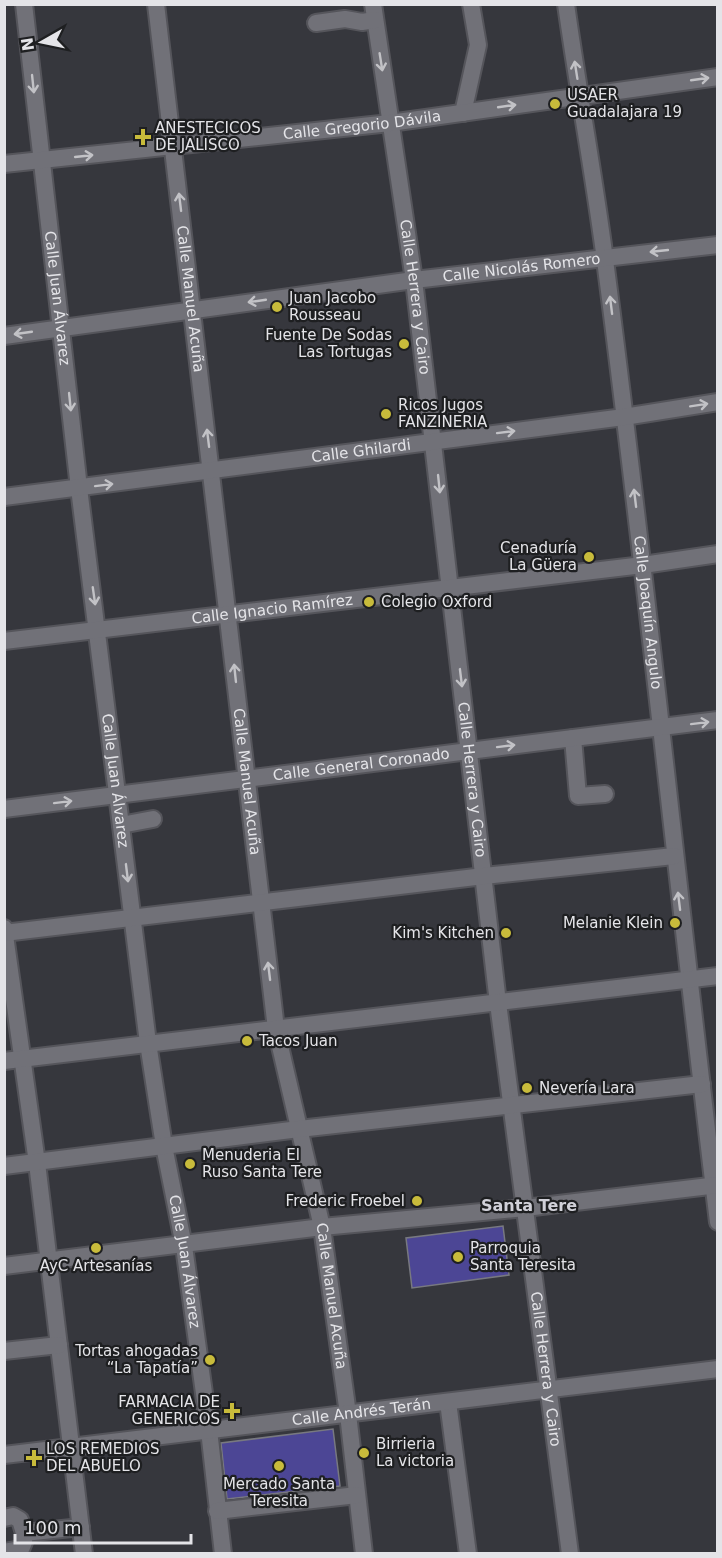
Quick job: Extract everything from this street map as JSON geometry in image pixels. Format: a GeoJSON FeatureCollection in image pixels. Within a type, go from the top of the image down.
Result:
{"type":"FeatureCollection","features":[{"type":"Feature","properties":{"kind":"street","name":"Calle Juan Álvarez"},"geometry":{"type":"LineString","coordinates":[[24,4],[79,488],[148,1043],[164,1146],[184,1246],[223,1554]]}},
{"type":"Feature","properties":{"kind":"street","name":"Calle Manuel Acuña"},"geometry":{"type":"LineString","coordinates":[[156,4],[276,1029],[322,1227],[348,1414],[364,1554]]}},
{"type":"Feature","properties":{"kind":"street"},"geometry":{"type":"LineString","coordinates":[[463,113],[477,45],[471,4]]}},
{"type":"Feature","properties":{"kind":"street","name":"Calle Joaquín Angulo"},"geometry":{"type":"LineString","coordinates":[[566,4],[605,257],[643,565],[674,856],[715,1185],[717,1222]]}},
{"type":"Feature","properties":{"kind":"street"},"geometry":{"type":"LineString","coordinates":[[316,23],[345,20],[362,22],[374,12]]}},
{"type":"Feature","properties":{"kind":"street","name":"Calle Herrera y Cairo"},"geometry":{"type":"LineString","coordinates":[[374,12],[414,280],[498,1003],[570,1554]]}},
{"type":"Feature","properties":{"kind":"street","name":"Calle Gregorio Dávila"},"geometry":{"type":"LineString","coordinates":[[4,164],[390,123],[717,76]]}},
{"type":"Feature","properties":{"kind":"street","name":"Calle Nicolás Romero"},"geometry":{"type":"LineString","coordinates":[[4,336],[414,280],[717,245]]}},
{"type":"Feature","properties":{"kind":"street","name":"Calle Ghilardi"},"geometry":{"type":"LineString","coordinates":[[4,497],[212,472],[624,417],[717,402]]}},
{"type":"Feature","properties":{"kind":"street","name":"Calle Ignacio Ramírez"},"geometry":{"type":"LineString","coordinates":[[4,641],[643,565],[717,554]]}},
{"type":"Feature","properties":{"kind":"street","name":"Calle General Coronado"},"geometry":{"type":"LineString","coordinates":[[4,809],[717,720]]}},
{"type":"Feature","properties":{"kind":"street"},"geometry":{"type":"LineString","coordinates":[[573,738],[578,796],[605,794]]}},
{"type":"Feature","properties":{"kind":"street"},"geometry":{"type":"LineString","coordinates":[[121,825],[153,819]]}},
{"type":"Feature","properties":{"kind":"street"},"geometry":{"type":"LineString","coordinates":[[5,933],[484,876],[674,856]]}},
{"type":"Feature","properties":{"kind":"street"},"geometry":{"type":"LineString","coordinates":[[4,928],[37,1163],[84,1554]]}},
{"type":"Feature","properties":{"kind":"street"},"geometry":{"type":"LineString","coordinates":[[4,1061],[717,976]]}},
{"type":"Feature","properties":{"kind":"street"},"geometry":{"type":"LineString","coordinates":[[4,1166],[299,1129],[702,1084]]}},
{"type":"Feature","properties":{"kind":"street"},"geometry":{"type":"LineString","coordinates":[[4,1266],[184,1246],[322,1227],[525,1208],[715,1185]]}},
{"type":"Feature","properties":{"kind":"street"},"geometry":{"type":"LineString","coordinates":[[4,1351],[59,1345]]}},
{"type":"Feature","properties":{"kind":"street","name":"Calle Andrés Terán"},"geometry":{"type":"LineString","coordinates":[[4,1455],[717,1370]]}},
{"type":"Feature","properties":{"kind":"street"},"geometry":{"type":"LineString","coordinates":[[448,1402],[468,1554]]}},
{"type":"Feature","properties":{"kind":"street"},"geometry":{"type":"LineString","coordinates":[[218,1511],[357,1496]]}},
{"type":"Feature","properties":{"kind":"street"},"geometry":{"type":"LineString","coordinates":[[4,1518],[13,1516],[20,1520],[24,1533],[21,1549],[4,1552]]}},
{"type":"Feature","properties":{"kind":"street"},"geometry":{"type":"LineString","coordinates":[[24,1533],[81,1527]]}},
{"type":"Feature","properties":{"kind":"building","name":"Parroquia Santa Teresita"},"geometry":{"type":"Polygon","coordinates":[[[503,1226],[509,1275],[412,1288],[406,1238],[503,1226]]]}},
{"type":"Feature","properties":{"kind":"building","name":"Mercado Santa Teresita"},"geometry":{"type":"Polygon","coordinates":[[[333,1429],[340,1486],[227,1499],[221,1443],[333,1429]]]}},
{"type":"Feature","properties":{"kind":"place","name":"USAER Guadalajara 19"},"geometry":{"type":"Point","coordinates":[555,104]}},
{"type":"Feature","properties":{"kind":"place","name":"ANESTECICOS DE JALISCO"},"geometry":{"type":"Point","coordinates":[143,137]}},
{"type":"Feature","properties":{"kind":"place","name":"Juan Jacobo Rousseau"},"geometry":{"type":"Point","coordinates":[277,307]}},
{"type":"Feature","properties":{"kind":"place","name":"Fuente De Sodas Las Tortugas"},"geometry":{"type":"Point","coordinates":[404,344]}},
{"type":"Feature","properties":{"kind":"place","name":"Ricos Jugos FANZINERIA"},"geometry":{"type":"Point","coordinates":[386,414]}},
{"type":"Feature","properties":{"kind":"place","name":"Cenaduría La Güera"},"geometry":{"type":"Point","coordinates":[589,557]}},
{"type":"Feature","properties":{"kind":"place","name":"Colegio Oxford"},"geometry":{"type":"Point","coordinates":[369,602]}},
{"type":"Feature","properties":{"kind":"place","name":"Melanie Klein"},"geometry":{"type":"Point","coordinates":[675,923]}},
{"type":"Feature","properties":{"kind":"place","name":"Kim's Kitchen"},"geometry":{"type":"Point","coordinates":[506,933]}},
{"type":"Feature","properties":{"kind":"place","name":"Tacos Juan"},"geometry":{"type":"Point","coordinates":[247,1041]}},
{"type":"Feature","properties":{"kind":"place","name":"Nevería Lara"},"geometry":{"type":"Point","coordinates":[527,1088]}},
{"type":"Feature","properties":{"kind":"place","name":"Menuderia El Ruso Santa Tere"},"geometry":{"type":"Point","coordinates":[190,1164]}},
{"type":"Feature","properties":{"kind":"place","name":"Frederic Froebel"},"geometry":{"type":"Point","coordinates":[417,1201]}},
{"type":"Feature","properties":{"kind":"place","name":"AyC Artesanías"},"geometry":{"type":"Point","coordinates":[96,1248]}},
{"type":"Feature","properties":{"kind":"place","name":"Parroquia Santa Teresita"},"geometry":{"type":"Point","coordinates":[458,1257]}},
{"type":"Feature","properties":{"kind":"place","name":"Tortas ahogadas “La Tapatía”"},"geometry":{"type":"Point","coordinates":[210,1360]}},
{"type":"Feature","properties":{"kind":"place","name":"FARMACIA DE GENERICOS"},"geometry":{"type":"Point","coordinates":[232,1411]}},
{"type":"Feature","properties":{"kind":"place","name":"Birrieria La victoria"},"geometry":{"type":"Point","coordinates":[364,1453]}},
{"type":"Feature","properties":{"kind":"place","name":"LOS REMEDIOS DEL ABUELO"},"geometry":{"type":"Point","coordinates":[34,1458]}},
{"type":"Feature","properties":{"kind":"place","name":"Mercado Santa Teresita"},"geometry":{"type":"Point","coordinates":[279,1466]}},
{"type":"Feature","properties":{"kind":"district","name":"Santa Tere"},"geometry":{"type":"Point","coordinates":[529,1205]}}]}
